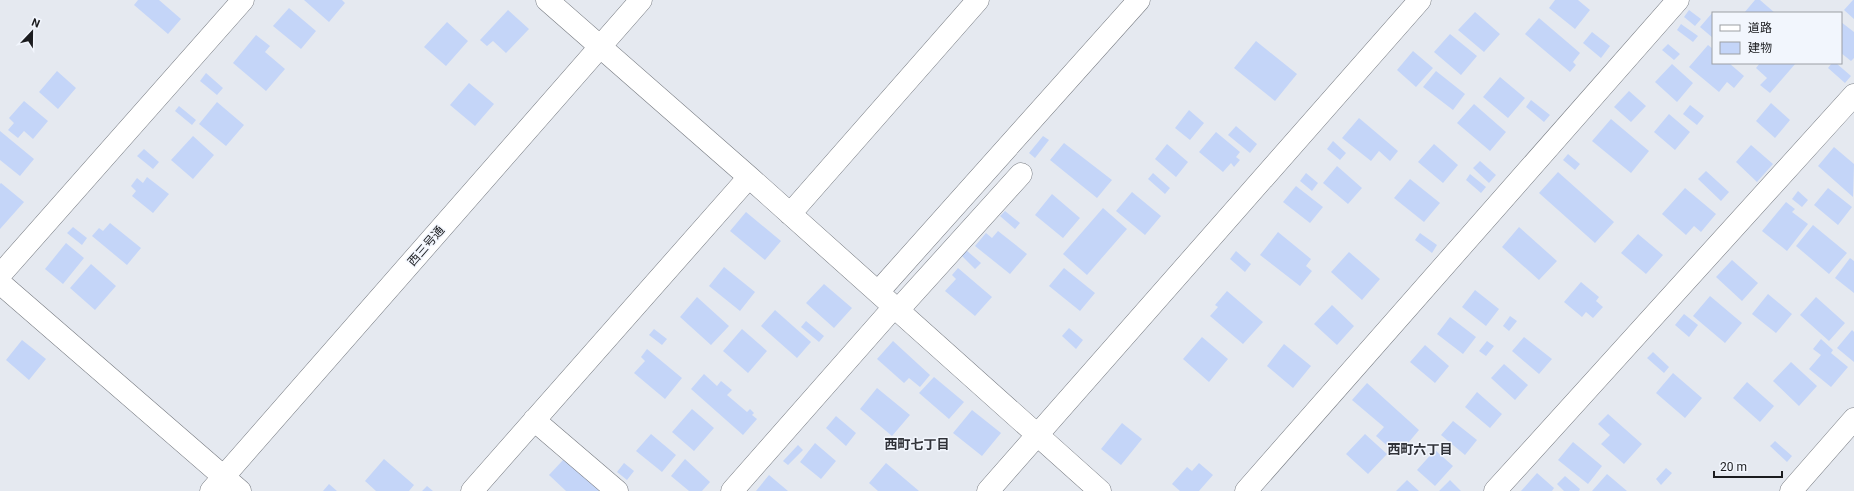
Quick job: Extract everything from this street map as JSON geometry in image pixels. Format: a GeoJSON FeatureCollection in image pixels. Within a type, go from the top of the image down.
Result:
{"type":"FeatureCollection","features":[{"type":"Feature","properties":{"kind":"street"},"geometry":{"type":"LineString","coordinates":[[0,275],[243,0]]}},
{"type":"Feature","properties":{"kind":"street"},"geometry":{"type":"LineString","coordinates":[[547,0],[749,177],[1100,491]]}},
{"type":"Feature","properties":{"kind":"street","name":"西三号通"},"geometry":{"type":"LineString","coordinates":[[225,486],[600,46],[641,0]]}},
{"type":"Feature","properties":{"kind":"street"},"geometry":{"type":"LineString","coordinates":[[790,214],[978,0]]}},
{"type":"Feature","properties":{"kind":"street"},"geometry":{"type":"LineString","coordinates":[[878,292],[1138,0]]}},
{"type":"Feature","properties":{"kind":"street"},"geometry":{"type":"LineString","coordinates":[[988,491],[1420,0]]}},
{"type":"Feature","properties":{"kind":"street"},"geometry":{"type":"LineString","coordinates":[[1246,491],[1678,0]]}},
{"type":"Feature","properties":{"kind":"street"},"geometry":{"type":"LineString","coordinates":[[1495,491],[1854,95]]}},
{"type":"Feature","properties":{"kind":"street"},"geometry":{"type":"LineString","coordinates":[[732,491],[896,309],[1021,174]]}},
{"type":"Feature","properties":{"kind":"street"},"geometry":{"type":"LineString","coordinates":[[472,491],[749,177]]}},
{"type":"Feature","properties":{"kind":"street"},"geometry":{"type":"LineString","coordinates":[[0,283],[225,486]]}},
{"type":"Feature","properties":{"kind":"street"},"geometry":{"type":"LineString","coordinates":[[1791,491],[1854,419]]}},
{"type":"Feature","properties":{"kind":"street"},"geometry":{"type":"LineString","coordinates":[[534,420],[617,491]]}},
{"type":"Feature","properties":{"kind":"building"},"geometry":{"type":"Polygon","coordinates":[[[138,0],[159,0],[181,19],[168,34],[134,5],[138,0]]]}},
{"type":"Feature","properties":{"kind":"building"},"geometry":{"type":"Polygon","coordinates":[[[304,0],[342,0],[345,3],[329,22],[304,0]]]}},
{"type":"Feature","properties":{"kind":"building"},"geometry":{"type":"Polygon","coordinates":[[[1555,0],[1578,0],[1590,10],[1575,29],[1549,8],[1555,0]]]}},
{"type":"Feature","properties":{"kind":"building"},"geometry":{"type":"Polygon","coordinates":[[[1755,0],[1760,0],[1774,12],[1745,12],[1755,0]]]}},
{"type":"Feature","properties":{"kind":"building"},"geometry":{"type":"Polygon","coordinates":[[[1854,0],[1854,19],[1844,10],[1854,0]]]}},
{"type":"Feature","properties":{"kind":"building"},"geometry":{"type":"Polygon","coordinates":[[[289,8],[316,31],[301,49],[273,26],[289,8]]]}},
{"type":"Feature","properties":{"kind":"building"},"geometry":{"type":"Polygon","coordinates":[[[508,10],[529,29],[506,53],[493,41],[487,46],[480,40],[508,10]]]}},
{"type":"Feature","properties":{"kind":"building"},"geometry":{"type":"Polygon","coordinates":[[[1689,10],[1701,19],[1695,26],[1684,17],[1689,10]]]}},
{"type":"Feature","properties":{"kind":"building"},"geometry":{"type":"Polygon","coordinates":[[[1475,12],[1500,34],[1484,52],[1458,30],[1475,12]]]}},
{"type":"Feature","properties":{"kind":"building"},"geometry":{"type":"Polygon","coordinates":[[[1712,13],[1712,37],[1700,27],[1712,13]]]}},
{"type":"Feature","properties":{"kind":"building"},"geometry":{"type":"Polygon","coordinates":[[[1539,18],[1580,53],[1573,62],[1576,65],[1570,72],[1525,34],[1539,18]]]}},
{"type":"Feature","properties":{"kind":"building"},"geometry":{"type":"Polygon","coordinates":[[[447,22],[468,41],[446,66],[424,47],[447,22]]]}},
{"type":"Feature","properties":{"kind":"building"},"geometry":{"type":"Polygon","coordinates":[[[1842,23],[1854,32],[1854,58],[1851,61],[1842,54],[1842,23]]]}},
{"type":"Feature","properties":{"kind":"building"},"geometry":{"type":"Polygon","coordinates":[[[1681,24],[1698,36],[1693,42],[1677,30],[1681,24]]]}},
{"type":"Feature","properties":{"kind":"building"},"geometry":{"type":"Polygon","coordinates":[[[1592,32],[1610,46],[1601,58],[1583,43],[1592,32]]]}},
{"type":"Feature","properties":{"kind":"building"},"geometry":{"type":"Polygon","coordinates":[[[1450,34],[1477,56],[1461,75],[1434,52],[1450,34]]]}},
{"type":"Feature","properties":{"kind":"building"},"geometry":{"type":"Polygon","coordinates":[[[256,35],[270,46],[265,52],[285,69],[266,91],[233,63],[256,35]]]}},
{"type":"Feature","properties":{"kind":"building"},"geometry":{"type":"Polygon","coordinates":[[[1256,41],[1297,74],[1275,101],[1234,68],[1256,41]]]}},
{"type":"Feature","properties":{"kind":"building"},"geometry":{"type":"Polygon","coordinates":[[[1668,44],[1680,54],[1674,60],[1662,50],[1668,44]]]}},
{"type":"Feature","properties":{"kind":"building"},"geometry":{"type":"Polygon","coordinates":[[[1708,45],[1712,48],[1712,64],[1730,64],[1744,76],[1734,88],[1727,82],[1719,92],[1689,67],[1708,45]]]}},
{"type":"Feature","properties":{"kind":"building"},"geometry":{"type":"Polygon","coordinates":[[[1413,51],[1433,68],[1416,87],[1397,70],[1413,51]]]}},
{"type":"Feature","properties":{"kind":"building"},"geometry":{"type":"Polygon","coordinates":[[[1672,64],[1693,83],[1677,102],[1655,82],[1672,64]]]}},
{"type":"Feature","properties":{"kind":"building"},"geometry":{"type":"Polygon","coordinates":[[[1759,64],[1795,64],[1770,93],[1760,85],[1767,78],[1756,68],[1759,64]]]}},
{"type":"Feature","properties":{"kind":"building"},"geometry":{"type":"Polygon","coordinates":[[[1831,64],[1837,64],[1851,76],[1845,83],[1828,68],[1831,64]]]}},
{"type":"Feature","properties":{"kind":"building"},"geometry":{"type":"Polygon","coordinates":[[[57,71],[76,88],[58,109],[39,92],[57,71]]]}},
{"type":"Feature","properties":{"kind":"building"},"geometry":{"type":"Polygon","coordinates":[[[1436,71],[1465,94],[1453,110],[1423,87],[1436,71]]]}},
{"type":"Feature","properties":{"kind":"building"},"geometry":{"type":"Polygon","coordinates":[[[206,73],[223,88],[217,95],[200,81],[206,73]]]}},
{"type":"Feature","properties":{"kind":"building"},"geometry":{"type":"Polygon","coordinates":[[[1500,77],[1525,98],[1508,118],[1483,97],[1500,77]]]}},
{"type":"Feature","properties":{"kind":"building"},"geometry":{"type":"Polygon","coordinates":[[[469,83],[494,104],[475,126],[450,105],[469,83]]]}},
{"type":"Feature","properties":{"kind":"building"},"geometry":{"type":"Polygon","coordinates":[[[1629,91],[1646,106],[1631,122],[1614,107],[1629,91]]]}},
{"type":"Feature","properties":{"kind":"building"},"geometry":{"type":"Polygon","coordinates":[[[1531,100],[1550,115],[1544,122],[1526,107],[1531,100]]]}},
{"type":"Feature","properties":{"kind":"building"},"geometry":{"type":"Polygon","coordinates":[[[24,101],[48,121],[33,139],[24,131],[18,138],[8,130],[14,123],[9,118],[24,101]]]}},
{"type":"Feature","properties":{"kind":"building"},"geometry":{"type":"Polygon","coordinates":[[[217,102],[244,125],[226,146],[199,124],[217,102]]]}},
{"type":"Feature","properties":{"kind":"building"},"geometry":{"type":"Polygon","coordinates":[[[1771,103],[1790,120],[1775,138],[1756,121],[1771,103]]]}},
{"type":"Feature","properties":{"kind":"building"},"geometry":{"type":"Polygon","coordinates":[[[1474,104],[1506,132],[1490,151],[1457,123],[1474,104]]]}},
{"type":"Feature","properties":{"kind":"building"},"geometry":{"type":"Polygon","coordinates":[[[1690,105],[1704,116],[1697,125],[1683,114],[1690,105]]]}},
{"type":"Feature","properties":{"kind":"building"},"geometry":{"type":"Polygon","coordinates":[[[179,106],[196,120],[192,125],[175,111],[179,106]]]}},
{"type":"Feature","properties":{"kind":"building"},"geometry":{"type":"Polygon","coordinates":[[[1189,110],[1204,123],[1190,140],[1175,128],[1189,110]]]}},
{"type":"Feature","properties":{"kind":"building"},"geometry":{"type":"Polygon","coordinates":[[[1669,114],[1690,132],[1675,150],[1654,132],[1669,114]]]}},
{"type":"Feature","properties":{"kind":"building"},"geometry":{"type":"Polygon","coordinates":[[[1359,118],[1398,151],[1390,161],[1379,151],[1371,161],[1342,138],[1359,118]]]}},
{"type":"Feature","properties":{"kind":"building"},"geometry":{"type":"Polygon","coordinates":[[[1611,119],[1649,151],[1631,173],[1592,141],[1611,119]]]}},
{"type":"Feature","properties":{"kind":"building"},"geometry":{"type":"Polygon","coordinates":[[[1236,126],[1257,144],[1250,153],[1228,135],[1236,126]]]}},
{"type":"Feature","properties":{"kind":"building"},"geometry":{"type":"Polygon","coordinates":[[[0,131],[34,159],[20,176],[0,160],[0,131]]]}},
{"type":"Feature","properties":{"kind":"building"},"geometry":{"type":"Polygon","coordinates":[[[1216,132],[1240,152],[1236,157],[1240,160],[1234,167],[1231,163],[1223,172],[1199,152],[1216,132]]]}},
{"type":"Feature","properties":{"kind":"building"},"geometry":{"type":"Polygon","coordinates":[[[193,136],[214,155],[193,179],[171,160],[193,136]]]}},
{"type":"Feature","properties":{"kind":"building"},"geometry":{"type":"Polygon","coordinates":[[[1043,136],[1049,140],[1035,158],[1029,153],[1043,136]]]}},
{"type":"Feature","properties":{"kind":"building"},"geometry":{"type":"Polygon","coordinates":[[[1333,141],[1346,153],[1340,160],[1327,149],[1333,141]]]}},
{"type":"Feature","properties":{"kind":"building"},"geometry":{"type":"Polygon","coordinates":[[[1064,143],[1112,180],[1097,198],[1050,160],[1064,143]]]}},
{"type":"Feature","properties":{"kind":"building"},"geometry":{"type":"Polygon","coordinates":[[[1167,144],[1188,162],[1176,177],[1155,159],[1167,144]]]}},
{"type":"Feature","properties":{"kind":"building"},"geometry":{"type":"Polygon","coordinates":[[[1434,144],[1458,165],[1443,183],[1418,162],[1434,144]]]}},
{"type":"Feature","properties":{"kind":"building"},"geometry":{"type":"Polygon","coordinates":[[[1751,145],[1773,164],[1757,182],[1736,162],[1751,145]]]}},
{"type":"Feature","properties":{"kind":"building"},"geometry":{"type":"Polygon","coordinates":[[[1834,147],[1854,164],[1853,197],[1818,166],[1834,147]]]}},
{"type":"Feature","properties":{"kind":"building"},"geometry":{"type":"Polygon","coordinates":[[[144,149],[159,162],[153,169],[137,156],[144,149]]]}},
{"type":"Feature","properties":{"kind":"building"},"geometry":{"type":"Polygon","coordinates":[[[1568,154],[1580,164],[1575,170],[1563,160],[1568,154]]]}},
{"type":"Feature","properties":{"kind":"building"},"geometry":{"type":"Polygon","coordinates":[[[1480,161],[1496,175],[1489,183],[1473,168],[1480,161]]]}},
{"type":"Feature","properties":{"kind":"building"},"geometry":{"type":"Polygon","coordinates":[[[1337,166],[1362,188],[1348,204],[1323,183],[1337,166]]]}},
{"type":"Feature","properties":{"kind":"building"},"geometry":{"type":"Polygon","coordinates":[[[1706,171],[1729,192],[1721,201],[1698,179],[1706,171]]]}},
{"type":"Feature","properties":{"kind":"building"},"geometry":{"type":"Polygon","coordinates":[[[1558,172],[1614,222],[1595,243],[1539,193],[1558,172]]]}},
{"type":"Feature","properties":{"kind":"building"},"geometry":{"type":"Polygon","coordinates":[[[1153,173],[1170,188],[1165,194],[1148,179],[1153,173]]]}},
{"type":"Feature","properties":{"kind":"building"},"geometry":{"type":"Polygon","coordinates":[[[1306,173],[1318,183],[1312,191],[1300,181],[1306,173]]]}},
{"type":"Feature","properties":{"kind":"building"},"geometry":{"type":"Polygon","coordinates":[[[1470,174],[1486,187],[1481,193],[1466,180],[1470,174]]]}},
{"type":"Feature","properties":{"kind":"building"},"geometry":{"type":"Polygon","coordinates":[[[147,177],[169,194],[153,213],[132,196],[136,191],[131,186],[137,178],[143,183],[147,177]]]}},
{"type":"Feature","properties":{"kind":"building"},"geometry":{"type":"Polygon","coordinates":[[[1410,179],[1440,203],[1424,222],[1394,198],[1410,179]]]}},
{"type":"Feature","properties":{"kind":"building"},"geometry":{"type":"Polygon","coordinates":[[[1,183],[24,202],[0,229],[0,184],[1,183]]]}},
{"type":"Feature","properties":{"kind":"building"},"geometry":{"type":"Polygon","coordinates":[[[1296,186],[1323,207],[1310,223],[1283,202],[1296,186]]]}},
{"type":"Feature","properties":{"kind":"building"},"geometry":{"type":"Polygon","coordinates":[[[1685,188],[1716,214],[1701,232],[1694,226],[1686,235],[1662,214],[1685,188]]]}},
{"type":"Feature","properties":{"kind":"building"},"geometry":{"type":"Polygon","coordinates":[[[1828,188],[1852,207],[1838,225],[1814,205],[1828,188]]]}},
{"type":"Feature","properties":{"kind":"building"},"geometry":{"type":"Polygon","coordinates":[[[1798,191],[1808,200],[1802,207],[1792,199],[1798,191]]]}},
{"type":"Feature","properties":{"kind":"building"},"geometry":{"type":"Polygon","coordinates":[[[1132,192],[1161,216],[1145,235],[1116,211],[1132,192]]]}},
{"type":"Feature","properties":{"kind":"building"},"geometry":{"type":"Polygon","coordinates":[[[1052,194],[1080,218],[1063,238],[1035,215],[1052,194]]]}},
{"type":"Feature","properties":{"kind":"building"},"geometry":{"type":"Polygon","coordinates":[[[1786,202],[1795,209],[1792,212],[1808,224],[1787,251],[1762,231],[1786,202]]]}},
{"type":"Feature","properties":{"kind":"building"},"geometry":{"type":"Polygon","coordinates":[[[1103,208],[1127,229],[1087,275],[1063,254],[1103,208]]]}},
{"type":"Feature","properties":{"kind":"building"},"geometry":{"type":"Polygon","coordinates":[[[1005,211],[1020,223],[1015,229],[1000,216],[1005,211]]]}},
{"type":"Feature","properties":{"kind":"building"},"geometry":{"type":"Polygon","coordinates":[[[746,212],[781,241],[765,260],[730,231],[746,212]]]}},
{"type":"Feature","properties":{"kind":"building"},"geometry":{"type":"Polygon","coordinates":[[[110,223],[141,248],[127,265],[92,236],[99,228],[103,231],[110,223]]]}},
{"type":"Feature","properties":{"kind":"building"},"geometry":{"type":"Polygon","coordinates":[[[1813,225],[1847,253],[1829,274],[1796,246],[1813,225]]]}},
{"type":"Feature","properties":{"kind":"building"},"geometry":{"type":"Polygon","coordinates":[[[73,227],[87,238],[82,245],[67,233],[73,227]]]}},
{"type":"Feature","properties":{"kind":"building"},"geometry":{"type":"Polygon","coordinates":[[[1519,227],[1557,261],[1539,280],[1502,247],[1519,227]]]}},
{"type":"Feature","properties":{"kind":"building"},"geometry":{"type":"Polygon","coordinates":[[[998,231],[1027,254],[1010,274],[975,246],[986,233],[992,238],[998,231]]]}},
{"type":"Feature","properties":{"kind":"building"},"geometry":{"type":"Polygon","coordinates":[[[1278,232],[1311,259],[1306,266],[1312,271],[1300,286],[1260,255],[1278,232]]]}},
{"type":"Feature","properties":{"kind":"building"},"geometry":{"type":"Polygon","coordinates":[[[1420,233],[1437,245],[1432,253],[1415,240],[1420,233]]]}},
{"type":"Feature","properties":{"kind":"building"},"geometry":{"type":"Polygon","coordinates":[[[1638,234],[1663,255],[1646,274],[1621,253],[1638,234]]]}},
{"type":"Feature","properties":{"kind":"building"},"geometry":{"type":"Polygon","coordinates":[[[66,243],[84,258],[63,284],[45,269],[66,243]]]}},
{"type":"Feature","properties":{"kind":"building"},"geometry":{"type":"Polygon","coordinates":[[[966,250],[981,263],[975,269],[961,255],[966,250]]]}},
{"type":"Feature","properties":{"kind":"building"},"geometry":{"type":"Polygon","coordinates":[[[1236,251],[1251,264],[1245,272],[1230,259],[1236,251]]]}},
{"type":"Feature","properties":{"kind":"building"},"geometry":{"type":"Polygon","coordinates":[[[1349,252],[1380,279],[1362,300],[1331,272],[1349,252]]]}},
{"type":"Feature","properties":{"kind":"building"},"geometry":{"type":"Polygon","coordinates":[[[1850,258],[1854,261],[1854,293],[1835,278],[1850,258]]]}},
{"type":"Feature","properties":{"kind":"building"},"geometry":{"type":"Polygon","coordinates":[[[1732,260],[1758,283],[1742,301],[1716,277],[1732,260]]]}},
{"type":"Feature","properties":{"kind":"building"},"geometry":{"type":"Polygon","coordinates":[[[91,264],[116,286],[95,310],[70,288],[91,264]]]}},
{"type":"Feature","properties":{"kind":"building"},"geometry":{"type":"Polygon","coordinates":[[[724,267],[755,292],[740,311],[709,286],[724,267]]]}},
{"type":"Feature","properties":{"kind":"building"},"geometry":{"type":"Polygon","coordinates":[[[958,268],[992,297],[975,316],[945,291],[956,279],[952,275],[958,268]]]}},
{"type":"Feature","properties":{"kind":"building"},"geometry":{"type":"Polygon","coordinates":[[[1064,268],[1095,293],[1080,311],[1049,286],[1064,268]]]}},
{"type":"Feature","properties":{"kind":"building"},"geometry":{"type":"Polygon","coordinates":[[[1581,282],[1599,297],[1596,301],[1603,307],[1593,318],[1586,312],[1582,317],[1564,302],[1581,282]]]}},
{"type":"Feature","properties":{"kind":"building"},"geometry":{"type":"Polygon","coordinates":[[[824,284],[852,308],[834,328],[806,303],[824,284]]]}},
{"type":"Feature","properties":{"kind":"building"},"geometry":{"type":"Polygon","coordinates":[[[1475,290],[1499,309],[1486,326],[1462,307],[1475,290]]]}},
{"type":"Feature","properties":{"kind":"building"},"geometry":{"type":"Polygon","coordinates":[[[1227,291],[1263,322],[1243,344],[1210,316],[1218,307],[1215,305],[1227,291]]]}},
{"type":"Feature","properties":{"kind":"building"},"geometry":{"type":"Polygon","coordinates":[[[1768,294],[1792,314],[1776,333],[1752,314],[1768,294]]]}},
{"type":"Feature","properties":{"kind":"building"},"geometry":{"type":"Polygon","coordinates":[[[1710,296],[1742,323],[1725,343],[1693,316],[1710,296]]]}},
{"type":"Feature","properties":{"kind":"building"},"geometry":{"type":"Polygon","coordinates":[[[697,297],[729,326],[711,345],[680,317],[697,297]]]}},
{"type":"Feature","properties":{"kind":"building"},"geometry":{"type":"Polygon","coordinates":[[[1816,297],[1845,323],[1829,341],[1800,315],[1816,297]]]}},
{"type":"Feature","properties":{"kind":"building"},"geometry":{"type":"Polygon","coordinates":[[[1332,305],[1354,326],[1337,345],[1314,324],[1332,305]]]}},
{"type":"Feature","properties":{"kind":"building"},"geometry":{"type":"Polygon","coordinates":[[[775,310],[811,342],[797,358],[761,326],[775,310]]]}},
{"type":"Feature","properties":{"kind":"building"},"geometry":{"type":"Polygon","coordinates":[[[1684,314],[1698,325],[1689,337],[1675,325],[1684,314]]]}},
{"type":"Feature","properties":{"kind":"building"},"geometry":{"type":"Polygon","coordinates":[[[1510,316],[1517,321],[1509,331],[1503,326],[1510,316]]]}},
{"type":"Feature","properties":{"kind":"building"},"geometry":{"type":"Polygon","coordinates":[[[1450,317],[1476,337],[1463,354],[1437,334],[1450,317]]]}},
{"type":"Feature","properties":{"kind":"building"},"geometry":{"type":"Polygon","coordinates":[[[806,321],[824,336],[819,342],[801,327],[806,321]]]}},
{"type":"Feature","properties":{"kind":"building"},"geometry":{"type":"Polygon","coordinates":[[[1069,328],[1083,340],[1076,349],[1062,336],[1069,328]]]}},
{"type":"Feature","properties":{"kind":"building"},"geometry":{"type":"Polygon","coordinates":[[[654,329],[667,339],[662,345],[649,335],[654,329]]]}},
{"type":"Feature","properties":{"kind":"building"},"geometry":{"type":"Polygon","coordinates":[[[742,329],[767,351],[748,373],[723,351],[742,329]]]}},
{"type":"Feature","properties":{"kind":"building"},"geometry":{"type":"Polygon","coordinates":[[[1852,330],[1854,332],[1854,362],[1837,348],[1852,330]]]}},
{"type":"Feature","properties":{"kind":"building"},"geometry":{"type":"Polygon","coordinates":[[[1202,337],[1228,359],[1209,382],[1183,359],[1202,337]]]}},
{"type":"Feature","properties":{"kind":"building"},"geometry":{"type":"Polygon","coordinates":[[[1524,337],[1552,359],[1539,374],[1512,351],[1524,337]]]}},
{"type":"Feature","properties":{"kind":"building"},"geometry":{"type":"Polygon","coordinates":[[[1821,339],[1833,350],[1831,353],[1848,367],[1831,387],[1809,369],[1821,355],[1813,349],[1821,339]]]}},
{"type":"Feature","properties":{"kind":"building"},"geometry":{"type":"Polygon","coordinates":[[[22,340],[46,359],[29,380],[6,360],[22,340]]]}},
{"type":"Feature","properties":{"kind":"building"},"geometry":{"type":"Polygon","coordinates":[[[893,341],[930,375],[920,387],[909,378],[904,383],[877,359],[893,341]]]}},
{"type":"Feature","properties":{"kind":"building"},"geometry":{"type":"Polygon","coordinates":[[[1487,341],[1494,346],[1486,356],[1479,351],[1487,341]]]}},
{"type":"Feature","properties":{"kind":"building"},"geometry":{"type":"Polygon","coordinates":[[[1284,344],[1311,366],[1293,388],[1267,366],[1284,344]]]}},
{"type":"Feature","properties":{"kind":"building"},"geometry":{"type":"Polygon","coordinates":[[[1425,345],[1449,366],[1435,383],[1410,362],[1425,345]]]}},
{"type":"Feature","properties":{"kind":"building"},"geometry":{"type":"Polygon","coordinates":[[[647,349],[682,378],[665,399],[634,373],[645,361],[641,357],[647,349]]]}},
{"type":"Feature","properties":{"kind":"building"},"geometry":{"type":"Polygon","coordinates":[[[1653,352],[1669,367],[1664,373],[1647,358],[1653,352]]]}},
{"type":"Feature","properties":{"kind":"building"},"geometry":{"type":"Polygon","coordinates":[[[1791,362],[1817,386],[1799,406],[1773,381],[1791,362]]]}},
{"type":"Feature","properties":{"kind":"building"},"geometry":{"type":"Polygon","coordinates":[[[1504,364],[1528,385],[1515,400],[1491,378],[1504,364]]]}},
{"type":"Feature","properties":{"kind":"building"},"geometry":{"type":"Polygon","coordinates":[[[1673,373],[1702,398],[1685,418],[1656,393],[1673,373]]]}},
{"type":"Feature","properties":{"kind":"building"},"geometry":{"type":"Polygon","coordinates":[[[704,374],[717,386],[721,381],[732,390],[727,395],[747,412],[750,409],[754,413],[752,415],[757,419],[743,435],[691,389],[704,374]]]}},
{"type":"Feature","properties":{"kind":"building"},"geometry":{"type":"Polygon","coordinates":[[[934,377],[964,402],[949,419],[919,393],[934,377]]]}},
{"type":"Feature","properties":{"kind":"building"},"geometry":{"type":"Polygon","coordinates":[[[1747,382],[1774,406],[1760,422],[1733,398],[1747,382]]]}},
{"type":"Feature","properties":{"kind":"building"},"geometry":{"type":"Polygon","coordinates":[[[1367,383],[1419,430],[1398,455],[1376,436],[1384,427],[1352,400],[1367,383]]]}},
{"type":"Feature","properties":{"kind":"building"},"geometry":{"type":"Polygon","coordinates":[[[877,388],[910,415],[892,436],[860,409],[877,388]]]}},
{"type":"Feature","properties":{"kind":"building"},"geometry":{"type":"Polygon","coordinates":[[[1477,392],[1502,414],[1490,428],[1465,407],[1477,392]]]}},
{"type":"Feature","properties":{"kind":"building"},"geometry":{"type":"Polygon","coordinates":[[[692,409],[714,428],[694,451],[672,432],[692,409]]]}},
{"type":"Feature","properties":{"kind":"building"},"geometry":{"type":"Polygon","coordinates":[[[972,410],[1001,433],[982,456],[953,433],[972,410]]]}},
{"type":"Feature","properties":{"kind":"building"},"geometry":{"type":"Polygon","coordinates":[[[1608,414],[1642,444],[1624,464],[1601,444],[1610,435],[1598,424],[1608,414]]]}},
{"type":"Feature","properties":{"kind":"building"},"geometry":{"type":"Polygon","coordinates":[[[836,416],[856,433],[846,446],[826,428],[836,416]]]}},
{"type":"Feature","properties":{"kind":"building"},"geometry":{"type":"Polygon","coordinates":[[[1453,421],[1477,440],[1465,455],[1441,435],[1453,421]]]}},
{"type":"Feature","properties":{"kind":"building"},"geometry":{"type":"Polygon","coordinates":[[[1122,423],[1142,439],[1121,465],[1101,449],[1122,423]]]}},
{"type":"Feature","properties":{"kind":"building"},"geometry":{"type":"Polygon","coordinates":[[[651,434],[676,455],[662,472],[636,451],[651,434]]]}},
{"type":"Feature","properties":{"kind":"building"},"geometry":{"type":"Polygon","coordinates":[[[1365,434],[1387,454],[1368,474],[1346,454],[1365,434]]]}},
{"type":"Feature","properties":{"kind":"building"},"geometry":{"type":"Polygon","coordinates":[[[1775,441],[1792,456],[1787,462],[1770,446],[1775,441]]]}},
{"type":"Feature","properties":{"kind":"building"},"geometry":{"type":"Polygon","coordinates":[[[1573,442],[1602,466],[1588,484],[1558,460],[1573,442]]]}},
{"type":"Feature","properties":{"kind":"building"},"geometry":{"type":"Polygon","coordinates":[[[815,443],[836,461],[821,479],[800,462],[815,443]]]}},
{"type":"Feature","properties":{"kind":"building"},"geometry":{"type":"Polygon","coordinates":[[[798,445],[803,450],[788,465],[783,461],[798,445]]]}},
{"type":"Feature","properties":{"kind":"building"},"geometry":{"type":"Polygon","coordinates":[[[1435,450],[1453,466],[1435,486],[1417,470],[1435,450]]]}},
{"type":"Feature","properties":{"kind":"building"},"geometry":{"type":"Polygon","coordinates":[[[384,459],[414,485],[409,491],[376,491],[365,481],[384,459]]]}},
{"type":"Feature","properties":{"kind":"building"},"geometry":{"type":"Polygon","coordinates":[[[564,459],[600,491],[566,491],[549,475],[564,459]]]}},
{"type":"Feature","properties":{"kind":"building"},"geometry":{"type":"Polygon","coordinates":[[[685,459],[710,482],[702,491],[689,491],[671,476],[685,459]]]}},
{"type":"Feature","properties":{"kind":"building"},"geometry":{"type":"Polygon","coordinates":[[[624,463],[634,471],[627,480],[617,472],[624,463]]]}},
{"type":"Feature","properties":{"kind":"building"},"geometry":{"type":"Polygon","coordinates":[[[886,463],[919,491],[878,491],[869,483],[886,463]]]}},
{"type":"Feature","properties":{"kind":"building"},"geometry":{"type":"Polygon","coordinates":[[[1199,463],[1213,475],[1199,491],[1180,491],[1172,484],[1187,467],[1192,471],[1199,463]]]}},
{"type":"Feature","properties":{"kind":"building"},"geometry":{"type":"Polygon","coordinates":[[[1666,468],[1672,473],[1661,485],[1656,479],[1666,468]]]}},
{"type":"Feature","properties":{"kind":"building"},"geometry":{"type":"Polygon","coordinates":[[[1537,473],[1554,488],[1552,491],[1521,491],[1537,473]]]}},
{"type":"Feature","properties":{"kind":"building"},"geometry":{"type":"Polygon","coordinates":[[[1607,474],[1627,491],[1592,491],[1607,474]]]}},
{"type":"Feature","properties":{"kind":"building"},"geometry":{"type":"Polygon","coordinates":[[[769,475],[788,491],[756,491],[769,475]]]}},
{"type":"Feature","properties":{"kind":"building"},"geometry":{"type":"Polygon","coordinates":[[[1565,476],[1580,489],[1579,491],[1564,491],[1557,484],[1565,476]]]}},
{"type":"Feature","properties":{"kind":"building"},"geometry":{"type":"Polygon","coordinates":[[[1407,480],[1419,491],[1396,491],[1407,480]]]}},
{"type":"Feature","properties":{"kind":"building"},"geometry":{"type":"Polygon","coordinates":[[[1450,480],[1461,491],[1439,491],[1450,480]]]}},
{"type":"Feature","properties":{"kind":"building"},"geometry":{"type":"Polygon","coordinates":[[[329,484],[337,491],[323,491],[329,484]]]}},
{"type":"Feature","properties":{"kind":"building"},"geometry":{"type":"Polygon","coordinates":[[[427,486],[433,491],[422,491],[427,486]]]}},
{"type":"Feature","properties":{"kind":"district","name":"西町七丁目"},"geometry":{"type":"Point","coordinates":[917,444]}},
{"type":"Feature","properties":{"kind":"district","name":"西町六丁目"},"geometry":{"type":"Point","coordinates":[1420,449]}}]}
